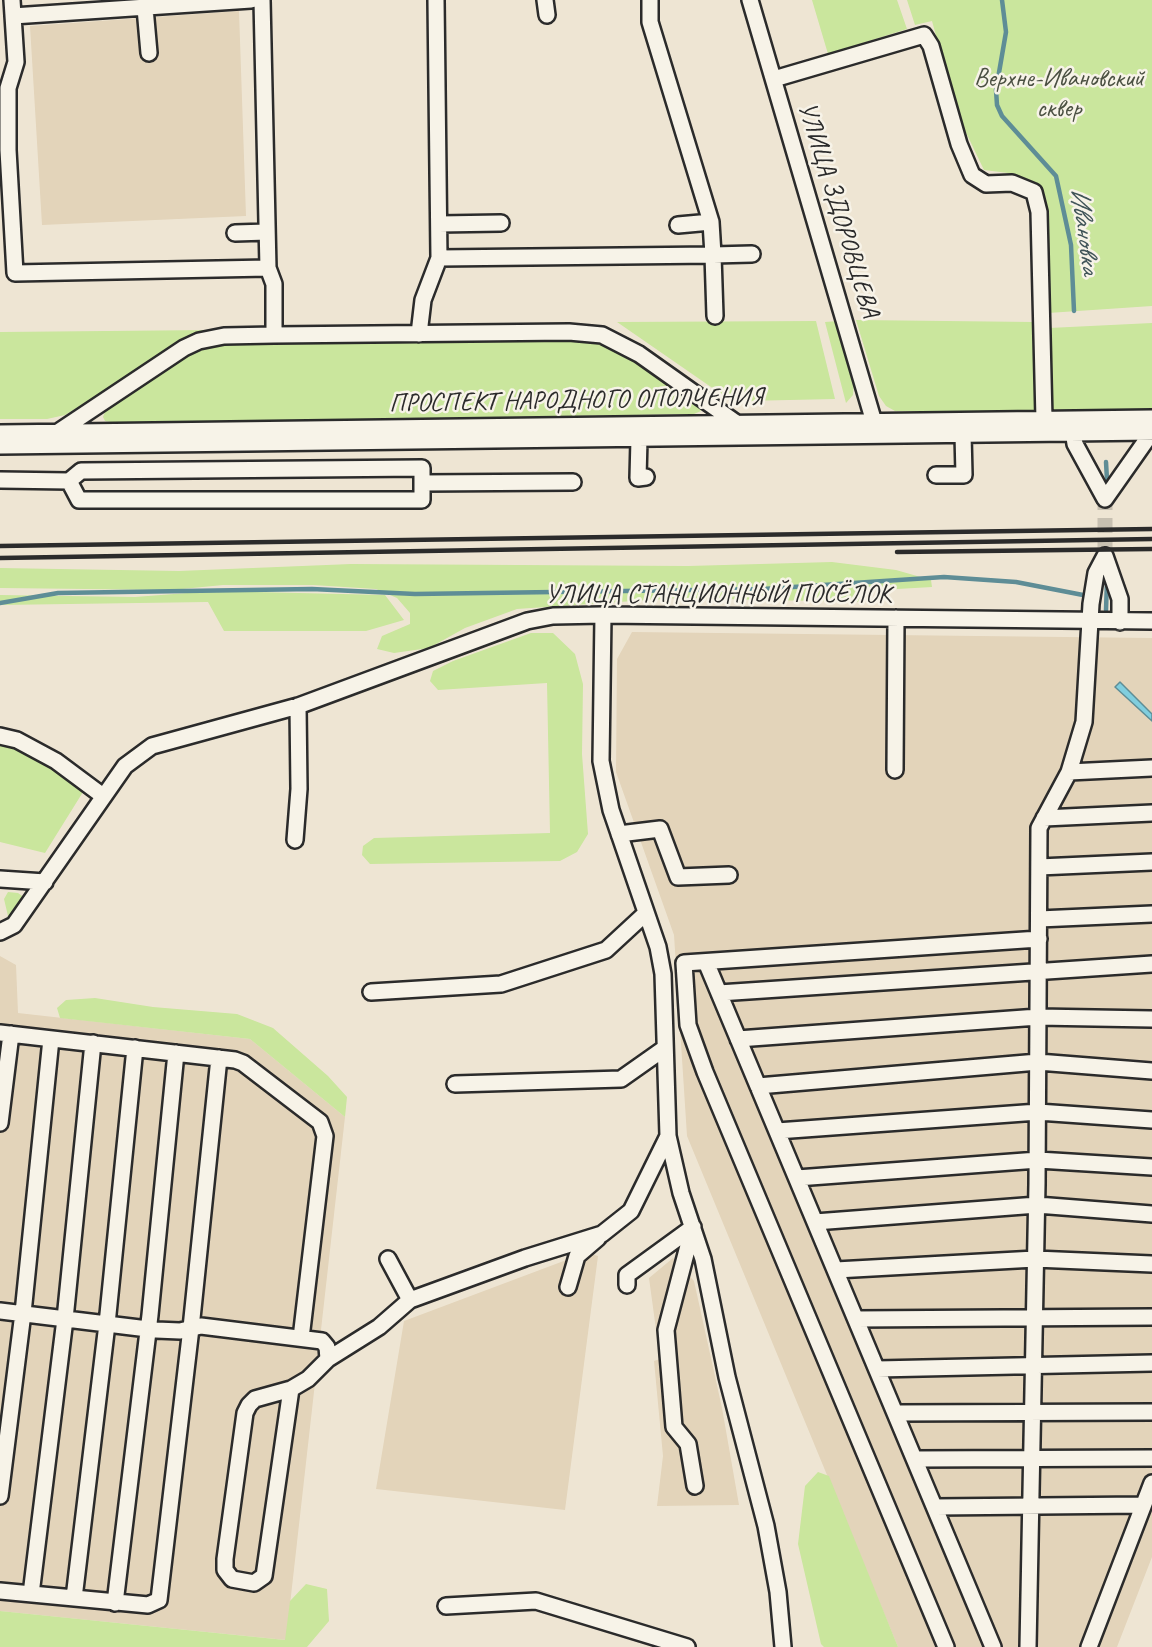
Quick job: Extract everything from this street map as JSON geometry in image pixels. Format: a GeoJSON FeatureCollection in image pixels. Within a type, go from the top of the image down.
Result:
{"type":"FeatureCollection","features":[{"type":"Feature","properties":{"kind":"street"},"geometry":{"type":"LineString","coordinates":[[12,0],[16,62],[4,89],[15,273],[268,268]]}},
{"type":"Feature","properties":{"kind":"street"},"geometry":{"type":"LineString","coordinates":[[13,16],[251,0]]}},
{"type":"Feature","properties":{"kind":"street"},"geometry":{"type":"LineString","coordinates":[[262,0],[268,268],[274,284],[274,335]]}},
{"type":"Feature","properties":{"kind":"street"},"geometry":{"type":"LineString","coordinates":[[418,334],[423,300],[440,258],[436,0]]}},
{"type":"Feature","properties":{"kind":"street"},"geometry":{"type":"LineString","coordinates":[[650,0],[650,22],[711,222],[715,316]]}},
{"type":"Feature","properties":{"kind":"street","name":"УЛИЦА ЗДОРОВЦЕВА"},"geometry":{"type":"LineString","coordinates":[[750,0],[876,428]]}},
{"type":"Feature","properties":{"kind":"street"},"geometry":{"type":"LineString","coordinates":[[145,8],[149,52]]}},
{"type":"Feature","properties":{"kind":"street"},"geometry":{"type":"LineString","coordinates":[[774,79],[924,35],[931,46],[959,144],[972,175],[986,184],[1012,183],[1034,192],[1039,212],[1044,419]]}},
{"type":"Feature","properties":{"kind":"street"},"geometry":{"type":"LineString","coordinates":[[678,225],[711,222]]}},
{"type":"Feature","properties":{"kind":"street"},"geometry":{"type":"LineString","coordinates":[[439,224],[501,223]]}},
{"type":"Feature","properties":{"kind":"street"},"geometry":{"type":"LineString","coordinates":[[235,233],[267,232]]}},
{"type":"Feature","properties":{"kind":"street"},"geometry":{"type":"LineString","coordinates":[[440,258],[752,254]]}},
{"type":"Feature","properties":{"kind":"street"},"geometry":{"type":"LineString","coordinates":[[58,432],[184,348],[199,341],[224,336],[274,335],[569,332],[602,335],[639,354],[735,423]]}},
{"type":"Feature","properties":{"kind":"street"},"geometry":{"type":"LineString","coordinates":[[1072,426],[1075,444],[1105,499],[1152,432],[1152,418]]}},
{"type":"Feature","properties":{"kind":"street","name":"ПРОСПЕКТ НАРОДНОГО ОПОЛЧЕНИЯ"},"geometry":{"type":"LineString","coordinates":[[0,433],[735,423],[876,428],[963,435],[1152,418]]}},
{"type":"Feature","properties":{"kind":"street","name":"ПРОСПЕКТ НАРОДНОГО ОПОЛЧЕНИЯ"},"geometry":{"type":"LineString","coordinates":[[0,446],[639,438],[1044,419],[1072,426],[1152,432]]}},
{"type":"Feature","properties":{"kind":"street"},"geometry":{"type":"LineString","coordinates":[[936,476],[964,475],[963,435]]}},
{"type":"Feature","properties":{"kind":"street"},"geometry":{"type":"LineString","coordinates":[[639,438],[638,478],[646,477]]}},
{"type":"Feature","properties":{"kind":"street"},"geometry":{"type":"LineString","coordinates":[[0,480],[69,480],[81,471],[422,468],[422,500],[79,500],[69,480]]}},
{"type":"Feature","properties":{"kind":"street"},"geometry":{"type":"LineString","coordinates":[[422,483],[573,482]]}},
{"type":"Feature","properties":{"kind":"street"},"geometry":{"type":"LineString","coordinates":[[1028,1647],[1030,1459],[1038,1160],[1039,828],[1069,772],[1084,722],[1089,622],[1096,573],[1105,556],[1120,599],[1120,622]]}},
{"type":"Feature","properties":{"kind":"street"},"geometry":{"type":"LineString","coordinates":[[603,615],[601,761],[619,834],[658,947],[663,974],[668,1136],[703,1259],[727,1377],[766,1526],[778,1592],[783,1647]]}},
{"type":"Feature","properties":{"kind":"street","name":"УЛИЦА СТАНЦИОННЫЙ ПОСЁЛОК"},"geometry":{"type":"LineString","coordinates":[[0,932],[14,925],[125,766],[152,746],[298,706],[527,621],[553,616],[603,615],[1152,621]]}},
{"type":"Feature","properties":{"kind":"street"},"geometry":{"type":"LineString","coordinates":[[895,770],[896,618]]}},
{"type":"Feature","properties":{"kind":"street"},"geometry":{"type":"LineString","coordinates":[[295,840],[299,789],[298,706]]}},
{"type":"Feature","properties":{"kind":"street"},"geometry":{"type":"LineString","coordinates":[[0,736],[17,740],[56,760],[103,796]]}},
{"type":"Feature","properties":{"kind":"street"},"geometry":{"type":"LineString","coordinates":[[1069,772],[1152,768]]}},
{"type":"Feature","properties":{"kind":"street"},"geometry":{"type":"LineString","coordinates":[[1044,818],[1152,813]]}},
{"type":"Feature","properties":{"kind":"street"},"geometry":{"type":"LineString","coordinates":[[619,834],[660,829],[678,877],[729,875]]}},
{"type":"Feature","properties":{"kind":"street"},"geometry":{"type":"LineString","coordinates":[[1039,867],[1152,862]]}},
{"type":"Feature","properties":{"kind":"street"},"geometry":{"type":"LineString","coordinates":[[0,879],[42,886]]}},
{"type":"Feature","properties":{"kind":"street"},"geometry":{"type":"LineString","coordinates":[[0,888],[42,886]]}},
{"type":"Feature","properties":{"kind":"street"},"geometry":{"type":"LineString","coordinates":[[371,992],[501,984],[606,950],[646,913]]}},
{"type":"Feature","properties":{"kind":"street"},"geometry":{"type":"LineString","coordinates":[[1039,919],[1152,914]]}},
{"type":"Feature","properties":{"kind":"street"},"geometry":{"type":"LineString","coordinates":[[946,1647],[709,1082],[688,1025],[684,963],[1039,939]]}},
{"type":"Feature","properties":{"kind":"street"},"geometry":{"type":"LineString","coordinates":[[706,962],[993,1647]]}},
{"type":"Feature","properties":{"kind":"street"},"geometry":{"type":"LineString","coordinates":[[719,993],[1152,964]]}},
{"type":"Feature","properties":{"kind":"street"},"geometry":{"type":"LineString","coordinates":[[738,1039],[1038,1017],[1152,1019]]}},
{"type":"Feature","properties":{"kind":"street"},"geometry":{"type":"LineString","coordinates":[[0,1123],[5,1033],[219,1058],[243,1063],[320,1122],[324,1128],[301,1338]]}},
{"type":"Feature","properties":{"kind":"street"},"geometry":{"type":"LineString","coordinates":[[0,1496],[23,1313],[51,1039]]}},
{"type":"Feature","properties":{"kind":"street"},"geometry":{"type":"LineString","coordinates":[[32,1594],[65,1319],[93,1044]]}},
{"type":"Feature","properties":{"kind":"street"},"geometry":{"type":"LineString","coordinates":[[74,1598],[107,1324],[135,1048]]}},
{"type":"Feature","properties":{"kind":"street"},"geometry":{"type":"LineString","coordinates":[[455,1084],[621,1079],[665,1048]]}},
{"type":"Feature","properties":{"kind":"street"},"geometry":{"type":"LineString","coordinates":[[115,1603],[148,1329],[177,1053]]}},
{"type":"Feature","properties":{"kind":"street"},"geometry":{"type":"LineString","coordinates":[[0,1591],[152,1605],[160,1596],[219,1058]]}},
{"type":"Feature","properties":{"kind":"street"},"geometry":{"type":"LineString","coordinates":[[758,1086],[1038,1062],[1152,1071]]}},
{"type":"Feature","properties":{"kind":"street"},"geometry":{"type":"LineString","coordinates":[[777,1131],[1038,1112],[1152,1120]]}},
{"type":"Feature","properties":{"kind":"street"},"geometry":{"type":"LineString","coordinates":[[568,1287],[577,1256],[631,1211],[668,1136]]}},
{"type":"Feature","properties":{"kind":"street"},"geometry":{"type":"LineString","coordinates":[[797,1178],[1038,1160],[1152,1167]]}},
{"type":"Feature","properties":{"kind":"street"},"geometry":{"type":"LineString","coordinates":[[815,1222],[1037,1205],[1152,1214]]}},
{"type":"Feature","properties":{"kind":"street"},"geometry":{"type":"LineString","coordinates":[[627,1285],[627,1275],[693,1227]]}},
{"type":"Feature","properties":{"kind":"street"},"geometry":{"type":"LineString","coordinates":[[693,1227],[666,1330],[674,1427],[688,1443],[695,1486]]}},
{"type":"Feature","properties":{"kind":"street"},"geometry":{"type":"LineString","coordinates":[[291,1389],[264,1576],[254,1583],[232,1579],[225,1570],[225,1559],[245,1413],[255,1399],[291,1389],[308,1379],[328,1359],[379,1327],[410,1300],[525,1258],[602,1234]]}},
{"type":"Feature","properties":{"kind":"street"},"geometry":{"type":"LineString","coordinates":[[388,1259],[410,1300]]}},
{"type":"Feature","properties":{"kind":"street"},"geometry":{"type":"LineString","coordinates":[[836,1270],[1035,1259],[1152,1264]]}},
{"type":"Feature","properties":{"kind":"street"},"geometry":{"type":"LineString","coordinates":[[0,1311],[148,1329],[180,1331],[201,1326],[301,1338],[325,1343],[328,1359]]}},
{"type":"Feature","properties":{"kind":"street"},"geometry":{"type":"LineString","coordinates":[[856,1319],[1152,1317]]}},
{"type":"Feature","properties":{"kind":"street"},"geometry":{"type":"LineString","coordinates":[[877,1369],[1152,1363]]}},
{"type":"Feature","properties":{"kind":"street"},"geometry":{"type":"LineString","coordinates":[[896,1413],[1152,1412]]}},
{"type":"Feature","properties":{"kind":"street"},"geometry":{"type":"LineString","coordinates":[[915,1459],[1152,1458]]}},
{"type":"Feature","properties":{"kind":"street"},"geometry":{"type":"LineString","coordinates":[[1089,1647],[1152,1483]]}},
{"type":"Feature","properties":{"kind":"street"},"geometry":{"type":"LineString","coordinates":[[935,1507],[1143,1505]]}},
{"type":"Feature","properties":{"kind":"street"},"geometry":{"type":"LineString","coordinates":[[446,1606],[536,1601],[687,1647]]}},
{"type":"Feature","properties":{"kind":"shaded area"},"geometry":{"type":"Polygon","coordinates":[[[239,11],[246,216],[42,225],[30,26],[239,11]]]}},
{"type":"Feature","properties":{"kind":"shaded area"},"geometry":{"type":"Polygon","coordinates":[[[632,632],[1152,638],[1152,1557],[1117,1647],[898,1647],[687,1136],[674,935],[616,772],[617,659],[632,632]]]}},
{"type":"Feature","properties":{"kind":"shaded area"},"geometry":{"type":"Polygon","coordinates":[[[0,956],[16,965],[18,1013],[250,1039],[345,1117],[286,1640],[0,1611],[0,956]]]}},
{"type":"Feature","properties":{"kind":"shaded area"},"geometry":{"type":"Polygon","coordinates":[[[591,1254],[598,1256],[565,1510],[376,1489],[404,1321],[577,1256],[591,1254]]]}},
{"type":"Feature","properties":{"kind":"shaded area"},"geometry":{"type":"Polygon","coordinates":[[[673,1258],[694,1281],[722,1408],[739,1505],[657,1506],[663,1456],[654,1361],[660,1359],[649,1278],[673,1258]]]}},
{"type":"Feature","properties":{"kind":"green space"},"geometry":{"type":"Polygon","coordinates":[[[812,0],[897,0],[907,29],[828,54],[812,0]]]}},
{"type":"Feature","properties":{"kind":"green space","name":"Верхне-Ивановский сквер"},"geometry":{"type":"Polygon","coordinates":[[[907,0],[1152,0],[1152,306],[1048,313],[1044,201],[1035,184],[1008,173],[984,170],[958,116],[932,21],[915,25],[907,0]]]}},
{"type":"Feature","properties":{"kind":"green space"},"geometry":{"type":"Polygon","coordinates":[[[856,320],[1034,322],[1036,411],[895,411],[886,406],[879,396],[856,320]]]}},
{"type":"Feature","properties":{"kind":"green space"},"geometry":{"type":"Polygon","coordinates":[[[816,321],[835,399],[744,401],[724,396],[617,322],[816,321]]]}},
{"type":"Feature","properties":{"kind":"green space"},"geometry":{"type":"Polygon","coordinates":[[[838,321],[854,381],[853,395],[846,403],[825,322],[838,321]]]}},
{"type":"Feature","properties":{"kind":"green space"},"geometry":{"type":"Polygon","coordinates":[[[1152,323],[1152,409],[1049,410],[1049,328],[1152,323]]]}},
{"type":"Feature","properties":{"kind":"green space"},"geometry":{"type":"Polygon","coordinates":[[[212,330],[188,340],[65,415],[47,419],[0,419],[0,332],[212,330]]]}},
{"type":"Feature","properties":{"kind":"green space"},"geometry":{"type":"Polygon","coordinates":[[[565,339],[606,344],[629,357],[697,404],[701,411],[694,414],[116,423],[105,421],[103,417],[106,409],[187,355],[214,345],[565,339]]]}},
{"type":"Feature","properties":{"kind":"green space"},"geometry":{"type":"Polygon","coordinates":[[[832,562],[896,570],[931,580],[932,587],[862,591],[862,602],[677,598],[517,609],[465,628],[429,648],[394,653],[377,649],[382,636],[410,624],[410,613],[397,598],[376,589],[313,585],[223,585],[172,590],[0,588],[0,568],[179,571],[351,564],[688,566],[832,562]]]}},
{"type":"Feature","properties":{"kind":"green space"},"geometry":{"type":"Polygon","coordinates":[[[213,591],[385,595],[404,620],[366,631],[224,631],[208,602],[0,605],[0,595],[135,597],[213,591]]]}},
{"type":"Feature","properties":{"kind":"green space"},"geometry":{"type":"Polygon","coordinates":[[[531,633],[553,633],[575,654],[583,684],[582,754],[588,834],[577,852],[560,861],[370,864],[362,855],[363,846],[374,838],[550,833],[547,683],[438,690],[430,681],[433,671],[453,661],[531,633]]]}},
{"type":"Feature","properties":{"kind":"green space"},"geometry":{"type":"Polygon","coordinates":[[[0,744],[13,746],[68,777],[83,792],[45,853],[0,842],[0,744]]]}},
{"type":"Feature","properties":{"kind":"green space"},"geometry":{"type":"Polygon","coordinates":[[[8,892],[18,893],[25,898],[11,916],[8,916],[4,899],[8,892]]]}},
{"type":"Feature","properties":{"kind":"green space"},"geometry":{"type":"Polygon","coordinates":[[[95,998],[153,1007],[237,1014],[273,1028],[328,1076],[347,1097],[345,1117],[250,1039],[60,1018],[57,1008],[66,1000],[95,998]]]}},
{"type":"Feature","properties":{"kind":"green space"},"geometry":{"type":"Polygon","coordinates":[[[818,1472],[829,1476],[898,1647],[824,1647],[821,1644],[798,1544],[805,1486],[818,1472]]]}},
{"type":"Feature","properties":{"kind":"green space"},"geometry":{"type":"Polygon","coordinates":[[[306,1584],[327,1589],[329,1621],[307,1647],[0,1647],[0,1611],[285,1640],[290,1601],[306,1584]]]}},
{"type":"Feature","properties":{"kind":"water"},"geometry":{"type":"Polygon","coordinates":[[[1120,682],[1152,714],[1152,721],[1115,687],[1120,682]]]}},
{"type":"Feature","properties":{"kind":"waterway","name":"Ивановка"},"geometry":{"type":"LineString","coordinates":[[1002,0],[1006,32],[996,90],[997,105],[1002,116],[1056,176],[1071,245],[1074,311]]}},
{"type":"Feature","properties":{"kind":"waterway","name":"Ивановка"},"geometry":{"type":"LineString","coordinates":[[1106,462],[1107,480]]}},
{"type":"Feature","properties":{"kind":"waterway"},"geometry":{"type":"LineString","coordinates":[[0,603],[58,593],[312,589],[415,594],[763,589],[944,577],[1016,582],[1083,595]]}},
{"type":"Feature","properties":{"kind":"waterway","name":"Ивановка"},"geometry":{"type":"LineString","coordinates":[[1106,610],[1107,580]]}},
{"type":"Feature","properties":{"kind":"tunnel"},"geometry":{"type":"LineString","coordinates":[[1105,499],[1105,556]]}},
{"type":"Feature","properties":{"kind":"railway"},"geometry":{"type":"LineString","coordinates":[[0,546],[1152,529]]}},
{"type":"Feature","properties":{"kind":"railway"},"geometry":{"type":"LineString","coordinates":[[0,558],[1152,539]]}},
{"type":"Feature","properties":{"kind":"railway"},"geometry":{"type":"LineString","coordinates":[[897,552],[1152,549]]}}]}
